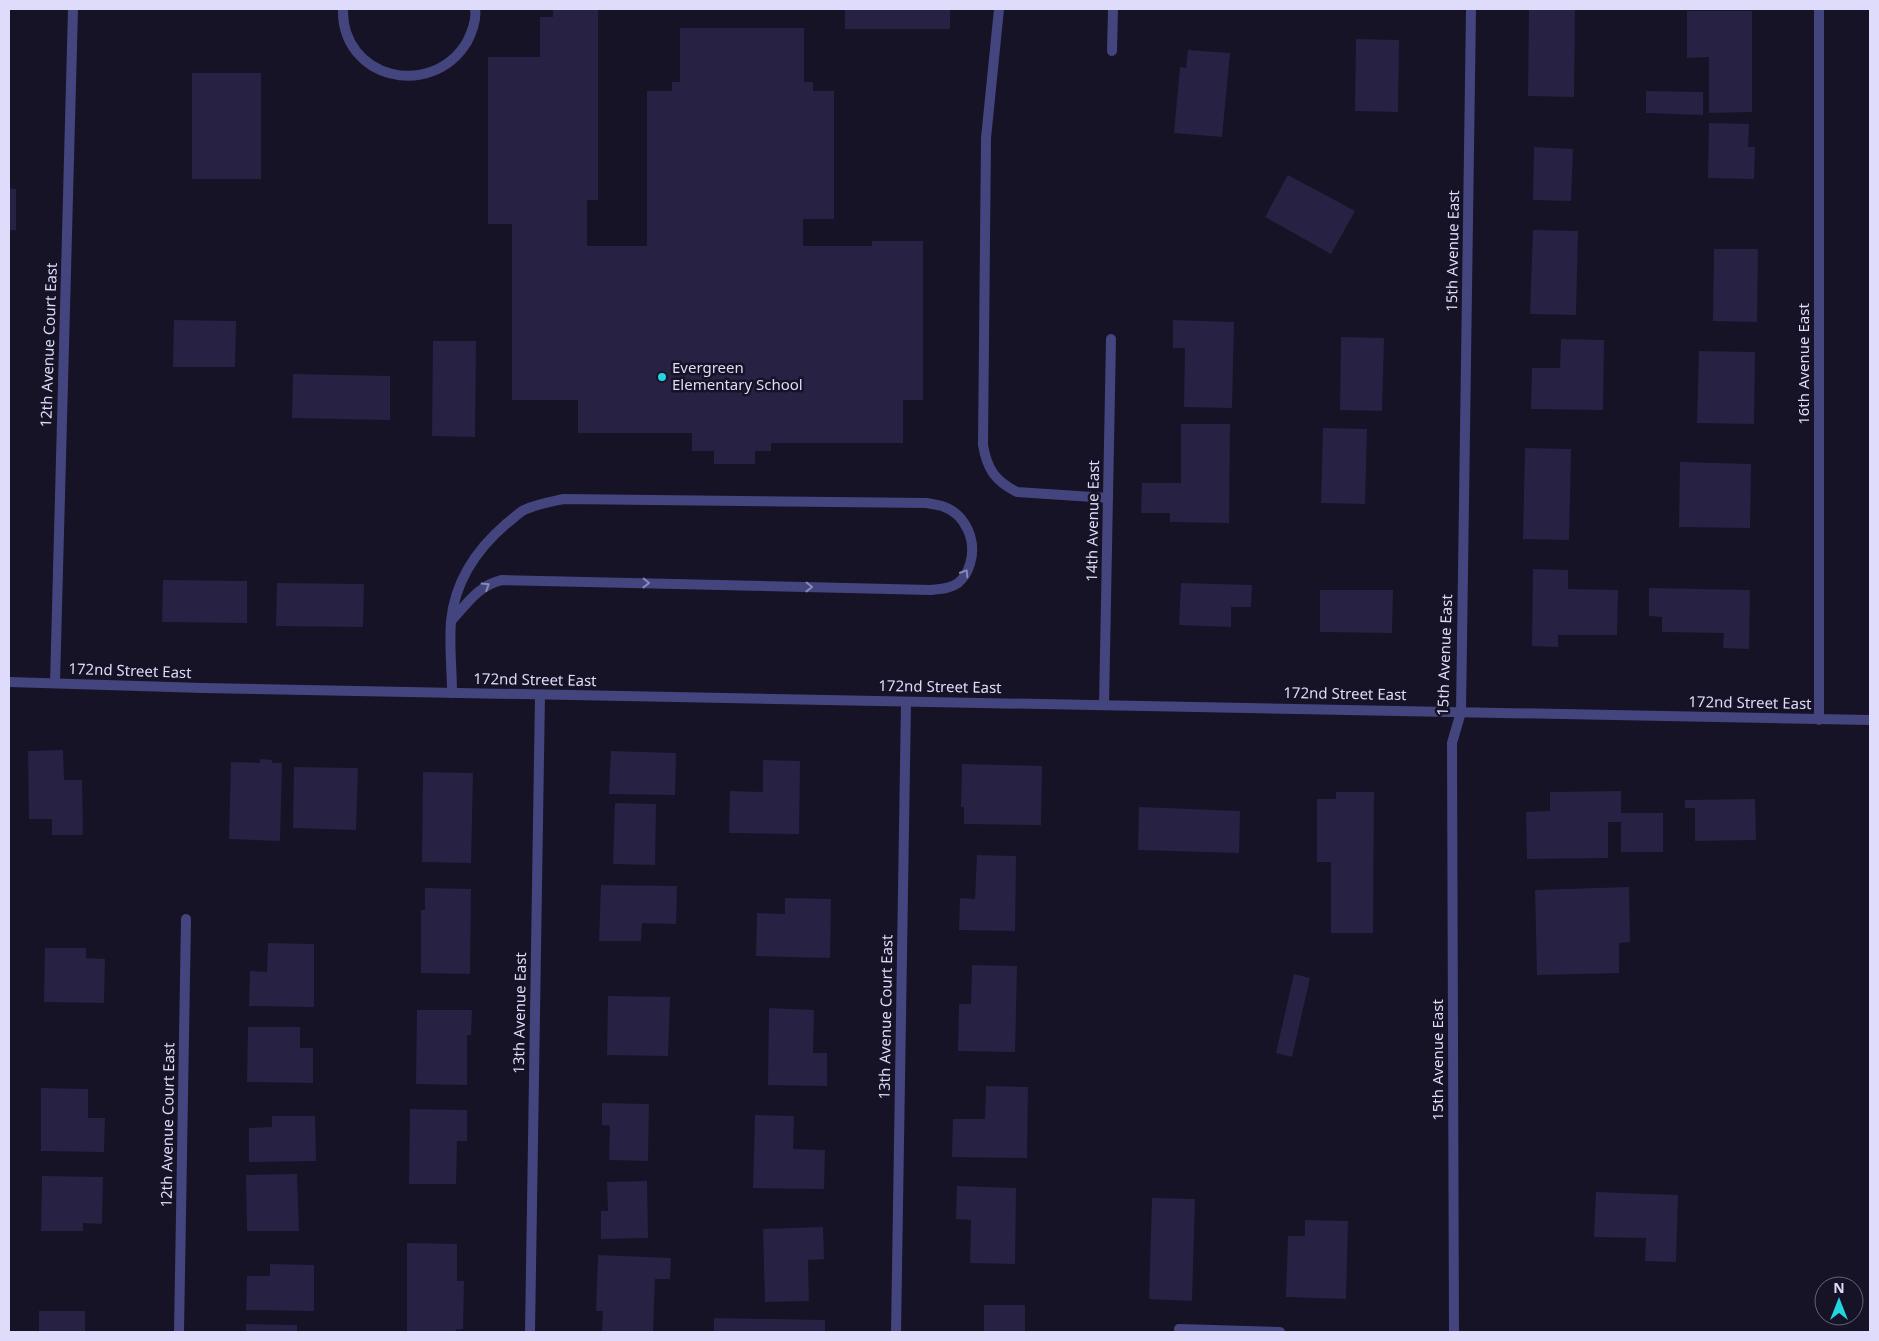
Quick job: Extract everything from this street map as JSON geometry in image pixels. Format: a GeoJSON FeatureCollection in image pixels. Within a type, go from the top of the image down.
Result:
{"type":"FeatureCollection","features":[{"type":"Feature","properties":{"kind":"street","name":"12th Avenue Court East"},"geometry":{"type":"LineString","coordinates":[[55,683],[73,9]]}},
{"type":"Feature","properties":{"kind":"street"},"geometry":{"type":"LineString","coordinates":[[343,9],[342,19],[350,41],[362,58],[380,70],[402,76],[423,75],[444,67],[460,53],[471,34],[475,9]]}},
{"type":"Feature","properties":{"kind":"street"},"geometry":{"type":"LineString","coordinates":[[999,9],[986,138],[983,445],[986,461],[993,474],[1004,485],[1017,492],[1108,498]]}},
{"type":"Feature","properties":{"kind":"street"},"geometry":{"type":"LineString","coordinates":[[1112,51],[1113,9]]}},
{"type":"Feature","properties":{"kind":"street","name":"15th Avenue East"},"geometry":{"type":"LineString","coordinates":[[1454,1332],[1452,743],[1461,712],[1471,9]]}},
{"type":"Feature","properties":{"kind":"street","name":"16th Avenue East"},"geometry":{"type":"LineString","coordinates":[[1819,9],[1819,720]]}},
{"type":"Feature","properties":{"kind":"street","name":"14th Avenue East"},"geometry":{"type":"LineString","coordinates":[[1104,704],[1111,339]]}},
{"type":"Feature","properties":{"kind":"street"},"geometry":{"type":"LineString","coordinates":[[451,621],[480,589],[490,582],[502,580],[932,590],[948,588],[958,583],[967,573],[972,557],[972,540],[967,526],[957,516],[944,507],[927,503],[564,499],[540,503],[522,511],[501,529],[477,554],[463,577],[456,596],[451,621],[452,693]]}},
{"type":"Feature","properties":{"kind":"street","name":"172nd Street East"},"geometry":{"type":"LineString","coordinates":[[9,682],[540,695],[1104,704],[1870,720]]}},
{"type":"Feature","properties":{"kind":"street","name":"13th Avenue East"},"geometry":{"type":"LineString","coordinates":[[530,1332],[540,695]]}},
{"type":"Feature","properties":{"kind":"street","name":"13th Avenue Court East"},"geometry":{"type":"LineString","coordinates":[[896,1332],[906,702]]}},
{"type":"Feature","properties":{"kind":"street","name":"12th Avenue Court East"},"geometry":{"type":"LineString","coordinates":[[179,1332],[186,919]]}},
{"type":"Feature","properties":{"kind":"street"},"geometry":{"type":"LineString","coordinates":[[1178,1329],[1280,1332]]}},
{"type":"Feature","properties":{"kind":"building"},"geometry":{"type":"Polygon","coordinates":[[[553,9],[598,9],[598,200],[587,200],[587,246],[647,246],[647,91],[672,91],[672,82],[680,82],[680,28],[804,28],[804,82],[813,82],[813,91],[834,91],[834,219],[803,219],[803,246],[872,246],[872,241],[923,241],[923,400],[903,400],[903,443],[771,443],[771,451],[755,451],[755,464],[714,464],[714,451],[692,451],[692,433],[578,433],[578,400],[512,400],[512,224],[488,224],[488,57],[540,57],[540,17],[553,17],[553,9]]]}},
{"type":"Feature","properties":{"kind":"building"},"geometry":{"type":"Polygon","coordinates":[[[845,9],[950,9],[950,29],[845,29],[845,9]]]}},
{"type":"Feature","properties":{"kind":"building"},"geometry":{"type":"Polygon","coordinates":[[[1529,9],[1575,9],[1574,97],[1528,96],[1529,9]]]}},
{"type":"Feature","properties":{"kind":"building"},"geometry":{"type":"Polygon","coordinates":[[[1687,11],[1752,11],[1752,112],[1709,113],[1709,57],[1687,58],[1687,11]]]}},
{"type":"Feature","properties":{"kind":"building"},"geometry":{"type":"Polygon","coordinates":[[[1356,39],[1399,40],[1398,112],[1355,111],[1356,39]]]}},
{"type":"Feature","properties":{"kind":"building"},"geometry":{"type":"Polygon","coordinates":[[[1188,50],[1230,53],[1222,137],[1174,133],[1180,67],[1186,68],[1188,50]]]}},
{"type":"Feature","properties":{"kind":"building"},"geometry":{"type":"Polygon","coordinates":[[[192,73],[261,73],[261,179],[192,179],[192,73]]]}},
{"type":"Feature","properties":{"kind":"building"},"geometry":{"type":"Polygon","coordinates":[[[1646,91],[1703,92],[1703,115],[1646,113],[1646,91]]]}},
{"type":"Feature","properties":{"kind":"building"},"geometry":{"type":"Polygon","coordinates":[[[1709,123],[1749,124],[1748,147],[1755,147],[1754,179],[1708,178],[1709,123]]]}},
{"type":"Feature","properties":{"kind":"building"},"geometry":{"type":"Polygon","coordinates":[[[1534,147],[1573,149],[1571,201],[1533,200],[1534,147]]]}},
{"type":"Feature","properties":{"kind":"building"},"geometry":{"type":"Polygon","coordinates":[[[1288,175],[1355,211],[1331,254],[1265,217],[1288,175]]]}},
{"type":"Feature","properties":{"kind":"building"},"geometry":{"type":"Polygon","coordinates":[[[9,188],[16,189],[16,230],[9,230],[9,188]]]}},
{"type":"Feature","properties":{"kind":"building"},"geometry":{"type":"Polygon","coordinates":[[[1533,230],[1578,231],[1576,315],[1530,314],[1533,230]]]}},
{"type":"Feature","properties":{"kind":"building"},"geometry":{"type":"Polygon","coordinates":[[[1714,249],[1758,249],[1757,322],[1713,321],[1714,249]]]}},
{"type":"Feature","properties":{"kind":"building"},"geometry":{"type":"Polygon","coordinates":[[[174,320],[236,321],[235,367],[173,367],[174,320]]]}},
{"type":"Feature","properties":{"kind":"building"},"geometry":{"type":"Polygon","coordinates":[[[1173,320],[1234,322],[1232,408],[1184,407],[1185,348],[1173,348],[1173,320]]]}},
{"type":"Feature","properties":{"kind":"building"},"geometry":{"type":"Polygon","coordinates":[[[1341,337],[1384,338],[1382,411],[1340,410],[1341,337]]]}},
{"type":"Feature","properties":{"kind":"building"},"geometry":{"type":"Polygon","coordinates":[[[1561,339],[1604,340],[1603,410],[1531,409],[1532,368],[1560,368],[1561,339]]]}},
{"type":"Feature","properties":{"kind":"building"},"geometry":{"type":"Polygon","coordinates":[[[433,341],[476,341],[475,437],[432,436],[433,341]]]}},
{"type":"Feature","properties":{"kind":"building"},"geometry":{"type":"Polygon","coordinates":[[[1699,351],[1755,352],[1754,424],[1697,423],[1699,351]]]}},
{"type":"Feature","properties":{"kind":"building"},"geometry":{"type":"Polygon","coordinates":[[[293,374],[390,376],[390,420],[292,418],[293,374]]]}},
{"type":"Feature","properties":{"kind":"building"},"geometry":{"type":"Polygon","coordinates":[[[1181,424],[1230,424],[1229,523],[1170,522],[1170,513],[1141,513],[1142,483],[1181,483],[1181,424]]]}},
{"type":"Feature","properties":{"kind":"building"},"geometry":{"type":"Polygon","coordinates":[[[1323,428],[1367,429],[1365,504],[1321,503],[1323,428]]]}},
{"type":"Feature","properties":{"kind":"building"},"geometry":{"type":"Polygon","coordinates":[[[1525,448],[1571,449],[1569,540],[1523,539],[1525,448]]]}},
{"type":"Feature","properties":{"kind":"building"},"geometry":{"type":"Polygon","coordinates":[[[1680,462],[1751,464],[1750,528],[1679,527],[1680,462]]]}},
{"type":"Feature","properties":{"kind":"building"},"geometry":{"type":"Polygon","coordinates":[[[1533,569],[1568,570],[1568,589],[1618,590],[1617,635],[1558,635],[1558,647],[1532,646],[1533,569]]]}},
{"type":"Feature","properties":{"kind":"building"},"geometry":{"type":"Polygon","coordinates":[[[163,580],[247,581],[247,623],[162,622],[163,580]]]}},
{"type":"Feature","properties":{"kind":"building"},"geometry":{"type":"Polygon","coordinates":[[[277,583],[364,584],[363,627],[276,626],[277,583]]]}},
{"type":"Feature","properties":{"kind":"building"},"geometry":{"type":"Polygon","coordinates":[[[1181,583],[1252,585],[1251,607],[1231,607],[1231,627],[1179,625],[1181,583]]]}},
{"type":"Feature","properties":{"kind":"building"},"geometry":{"type":"Polygon","coordinates":[[[1649,588],[1750,590],[1749,649],[1723,648],[1724,633],[1662,632],[1662,617],[1649,616],[1649,588]]]}},
{"type":"Feature","properties":{"kind":"building"},"geometry":{"type":"Polygon","coordinates":[[[1320,590],[1393,590],[1392,633],[1320,632],[1320,590]]]}},
{"type":"Feature","properties":{"kind":"building"},"geometry":{"type":"Polygon","coordinates":[[[63,750],[64,780],[82,780],[83,835],[52,835],[52,819],[29,819],[28,751],[63,750]]]}},
{"type":"Feature","properties":{"kind":"building"},"geometry":{"type":"Polygon","coordinates":[[[611,751],[676,753],[675,795],[609,794],[611,751]]]}},
{"type":"Feature","properties":{"kind":"building"},"geometry":{"type":"Polygon","coordinates":[[[260,759],[272,760],[272,763],[282,763],[280,841],[229,839],[231,762],[260,763],[260,759]]]}},
{"type":"Feature","properties":{"kind":"building"},"geometry":{"type":"Polygon","coordinates":[[[763,760],[800,761],[799,834],[729,833],[730,791],[763,792],[763,760]]]}},
{"type":"Feature","properties":{"kind":"building"},"geometry":{"type":"Polygon","coordinates":[[[962,764],[1042,766],[1041,825],[964,824],[964,807],[961,807],[962,764]]]}},
{"type":"Feature","properties":{"kind":"building"},"geometry":{"type":"Polygon","coordinates":[[[294,767],[358,768],[356,830],[293,828],[294,767]]]}},
{"type":"Feature","properties":{"kind":"building"},"geometry":{"type":"Polygon","coordinates":[[[423,772],[473,773],[471,863],[422,862],[423,772]]]}},
{"type":"Feature","properties":{"kind":"building"},"geometry":{"type":"Polygon","coordinates":[[[1621,791],[1621,813],[1663,813],[1663,852],[1621,852],[1621,822],[1608,822],[1608,858],[1527,859],[1526,812],[1550,811],[1550,792],[1621,791]]]}},
{"type":"Feature","properties":{"kind":"building"},"geometry":{"type":"Polygon","coordinates":[[[1336,792],[1374,792],[1373,933],[1331,933],[1331,862],[1317,862],[1317,799],[1336,799],[1336,792]]]}},
{"type":"Feature","properties":{"kind":"building"},"geometry":{"type":"Polygon","coordinates":[[[1755,799],[1756,840],[1695,841],[1695,808],[1685,808],[1685,800],[1755,799]]]}},
{"type":"Feature","properties":{"kind":"building"},"geometry":{"type":"Polygon","coordinates":[[[615,803],[656,804],[655,865],[613,864],[615,803]]]}},
{"type":"Feature","properties":{"kind":"building"},"geometry":{"type":"Polygon","coordinates":[[[1139,807],[1240,811],[1239,853],[1138,850],[1139,807]]]}},
{"type":"Feature","properties":{"kind":"building"},"geometry":{"type":"Polygon","coordinates":[[[977,855],[1016,856],[1015,931],[959,930],[960,898],[975,899],[977,855]]]}},
{"type":"Feature","properties":{"kind":"building"},"geometry":{"type":"Polygon","coordinates":[[[601,885],[677,886],[676,924],[642,923],[641,941],[599,941],[601,885]]]}},
{"type":"Feature","properties":{"kind":"building"},"geometry":{"type":"Polygon","coordinates":[[[1629,887],[1630,942],[1619,943],[1619,973],[1537,975],[1535,890],[1629,887]]]}},
{"type":"Feature","properties":{"kind":"building"},"geometry":{"type":"Polygon","coordinates":[[[425,888],[471,889],[470,974],[421,973],[421,910],[425,910],[425,888]]]}},
{"type":"Feature","properties":{"kind":"building"},"geometry":{"type":"Polygon","coordinates":[[[785,898],[831,899],[830,958],[756,956],[757,913],[785,914],[785,898]]]}},
{"type":"Feature","properties":{"kind":"building"},"geometry":{"type":"Polygon","coordinates":[[[268,943],[314,944],[314,1007],[249,1006],[250,971],[267,972],[268,943]]]}},
{"type":"Feature","properties":{"kind":"building"},"geometry":{"type":"Polygon","coordinates":[[[45,948],[86,948],[86,958],[105,959],[104,1003],[44,1002],[45,948]]]}},
{"type":"Feature","properties":{"kind":"building"},"geometry":{"type":"Polygon","coordinates":[[[972,965],[1017,966],[1015,1052],[958,1051],[959,1004],[971,1004],[972,965]]]}},
{"type":"Feature","properties":{"kind":"building"},"geometry":{"type":"Polygon","coordinates":[[[1294,974],[1310,978],[1292,1057],[1276,1053],[1294,974]]]}},
{"type":"Feature","properties":{"kind":"building"},"geometry":{"type":"Polygon","coordinates":[[[608,996],[670,997],[668,1056],[607,1055],[608,996]]]}},
{"type":"Feature","properties":{"kind":"building"},"geometry":{"type":"Polygon","coordinates":[[[769,1008],[814,1010],[813,1053],[827,1053],[827,1086],[768,1085],[769,1008]]]}},
{"type":"Feature","properties":{"kind":"building"},"geometry":{"type":"Polygon","coordinates":[[[417,1010],[472,1010],[471,1035],[467,1035],[467,1085],[416,1084],[417,1010]]]}},
{"type":"Feature","properties":{"kind":"building"},"geometry":{"type":"Polygon","coordinates":[[[248,1027],[300,1027],[300,1048],[313,1048],[313,1083],[247,1082],[248,1027]]]}},
{"type":"Feature","properties":{"kind":"building"},"geometry":{"type":"Polygon","coordinates":[[[986,1086],[1028,1087],[1027,1158],[952,1157],[953,1119],[985,1119],[986,1086]]]}},
{"type":"Feature","properties":{"kind":"building"},"geometry":{"type":"Polygon","coordinates":[[[41,1088],[88,1089],[88,1118],[105,1118],[104,1152],[41,1151],[41,1088]]]}},
{"type":"Feature","properties":{"kind":"building"},"geometry":{"type":"Polygon","coordinates":[[[602,1103],[649,1104],[648,1161],[609,1160],[610,1126],[602,1125],[602,1103]]]}},
{"type":"Feature","properties":{"kind":"building"},"geometry":{"type":"Polygon","coordinates":[[[410,1109],[467,1110],[467,1141],[457,1141],[456,1184],[409,1184],[410,1109]]]}},
{"type":"Feature","properties":{"kind":"building"},"geometry":{"type":"Polygon","coordinates":[[[755,1115],[794,1116],[793,1149],[825,1150],[824,1189],[753,1188],[755,1115]]]}},
{"type":"Feature","properties":{"kind":"building"},"geometry":{"type":"Polygon","coordinates":[[[272,1116],[315,1116],[316,1161],[249,1162],[249,1128],[272,1127],[272,1116]]]}},
{"type":"Feature","properties":{"kind":"building"},"geometry":{"type":"Polygon","coordinates":[[[297,1174],[299,1231],[247,1231],[246,1175],[297,1174]]]}},
{"type":"Feature","properties":{"kind":"building"},"geometry":{"type":"Polygon","coordinates":[[[42,1176],[103,1177],[102,1224],[83,1223],[83,1231],[41,1231],[42,1176]]]}},
{"type":"Feature","properties":{"kind":"building"},"geometry":{"type":"Polygon","coordinates":[[[647,1181],[648,1238],[601,1239],[601,1211],[608,1211],[607,1182],[647,1181]]]}},
{"type":"Feature","properties":{"kind":"building"},"geometry":{"type":"Polygon","coordinates":[[[957,1186],[1016,1188],[1015,1264],[970,1263],[971,1220],[956,1219],[957,1186]]]}},
{"type":"Feature","properties":{"kind":"building"},"geometry":{"type":"Polygon","coordinates":[[[1596,1192],[1678,1195],[1676,1262],[1645,1261],[1646,1238],[1594,1237],[1596,1192]]]}},
{"type":"Feature","properties":{"kind":"building"},"geometry":{"type":"Polygon","coordinates":[[[1152,1198],[1195,1199],[1192,1301],[1149,1299],[1152,1198]]]}},
{"type":"Feature","properties":{"kind":"building"},"geometry":{"type":"Polygon","coordinates":[[[1305,1220],[1348,1221],[1346,1299],[1286,1297],[1288,1236],[1305,1236],[1305,1220]]]}},
{"type":"Feature","properties":{"kind":"building"},"geometry":{"type":"Polygon","coordinates":[[[823,1227],[824,1259],[808,1260],[809,1301],[765,1302],[763,1229],[823,1227]]]}},
{"type":"Feature","properties":{"kind":"building"},"geometry":{"type":"Polygon","coordinates":[[[407,1243],[457,1244],[457,1281],[464,1281],[463,1329],[456,1329],[456,1332],[407,1332],[407,1243]]]}},
{"type":"Feature","properties":{"kind":"building"},"geometry":{"type":"Polygon","coordinates":[[[598,1255],[671,1258],[670,1279],[655,1279],[653,1332],[602,1332],[603,1311],[596,1311],[598,1255]]]}},
{"type":"Feature","properties":{"kind":"building"},"geometry":{"type":"Polygon","coordinates":[[[270,1264],[314,1265],[314,1311],[246,1310],[247,1276],[270,1276],[270,1264]]]}},
{"type":"Feature","properties":{"kind":"building"},"geometry":{"type":"Polygon","coordinates":[[[984,1305],[1025,1305],[1025,1332],[984,1332],[984,1305]]]}},
{"type":"Feature","properties":{"kind":"building"},"geometry":{"type":"Polygon","coordinates":[[[39,1311],[85,1311],[85,1332],[39,1332],[39,1311]]]}},
{"type":"Feature","properties":{"kind":"building"},"geometry":{"type":"Polygon","coordinates":[[[714,1318],[825,1320],[825,1332],[714,1332],[714,1318]]]}},
{"type":"Feature","properties":{"kind":"building"},"geometry":{"type":"Polygon","coordinates":[[[246,1324],[297,1325],[297,1332],[246,1332],[246,1324]]]}},
{"type":"Feature","properties":{"kind":"place","name":"Evergreen Elementary School"},"geometry":{"type":"Point","coordinates":[662,377]}}]}
